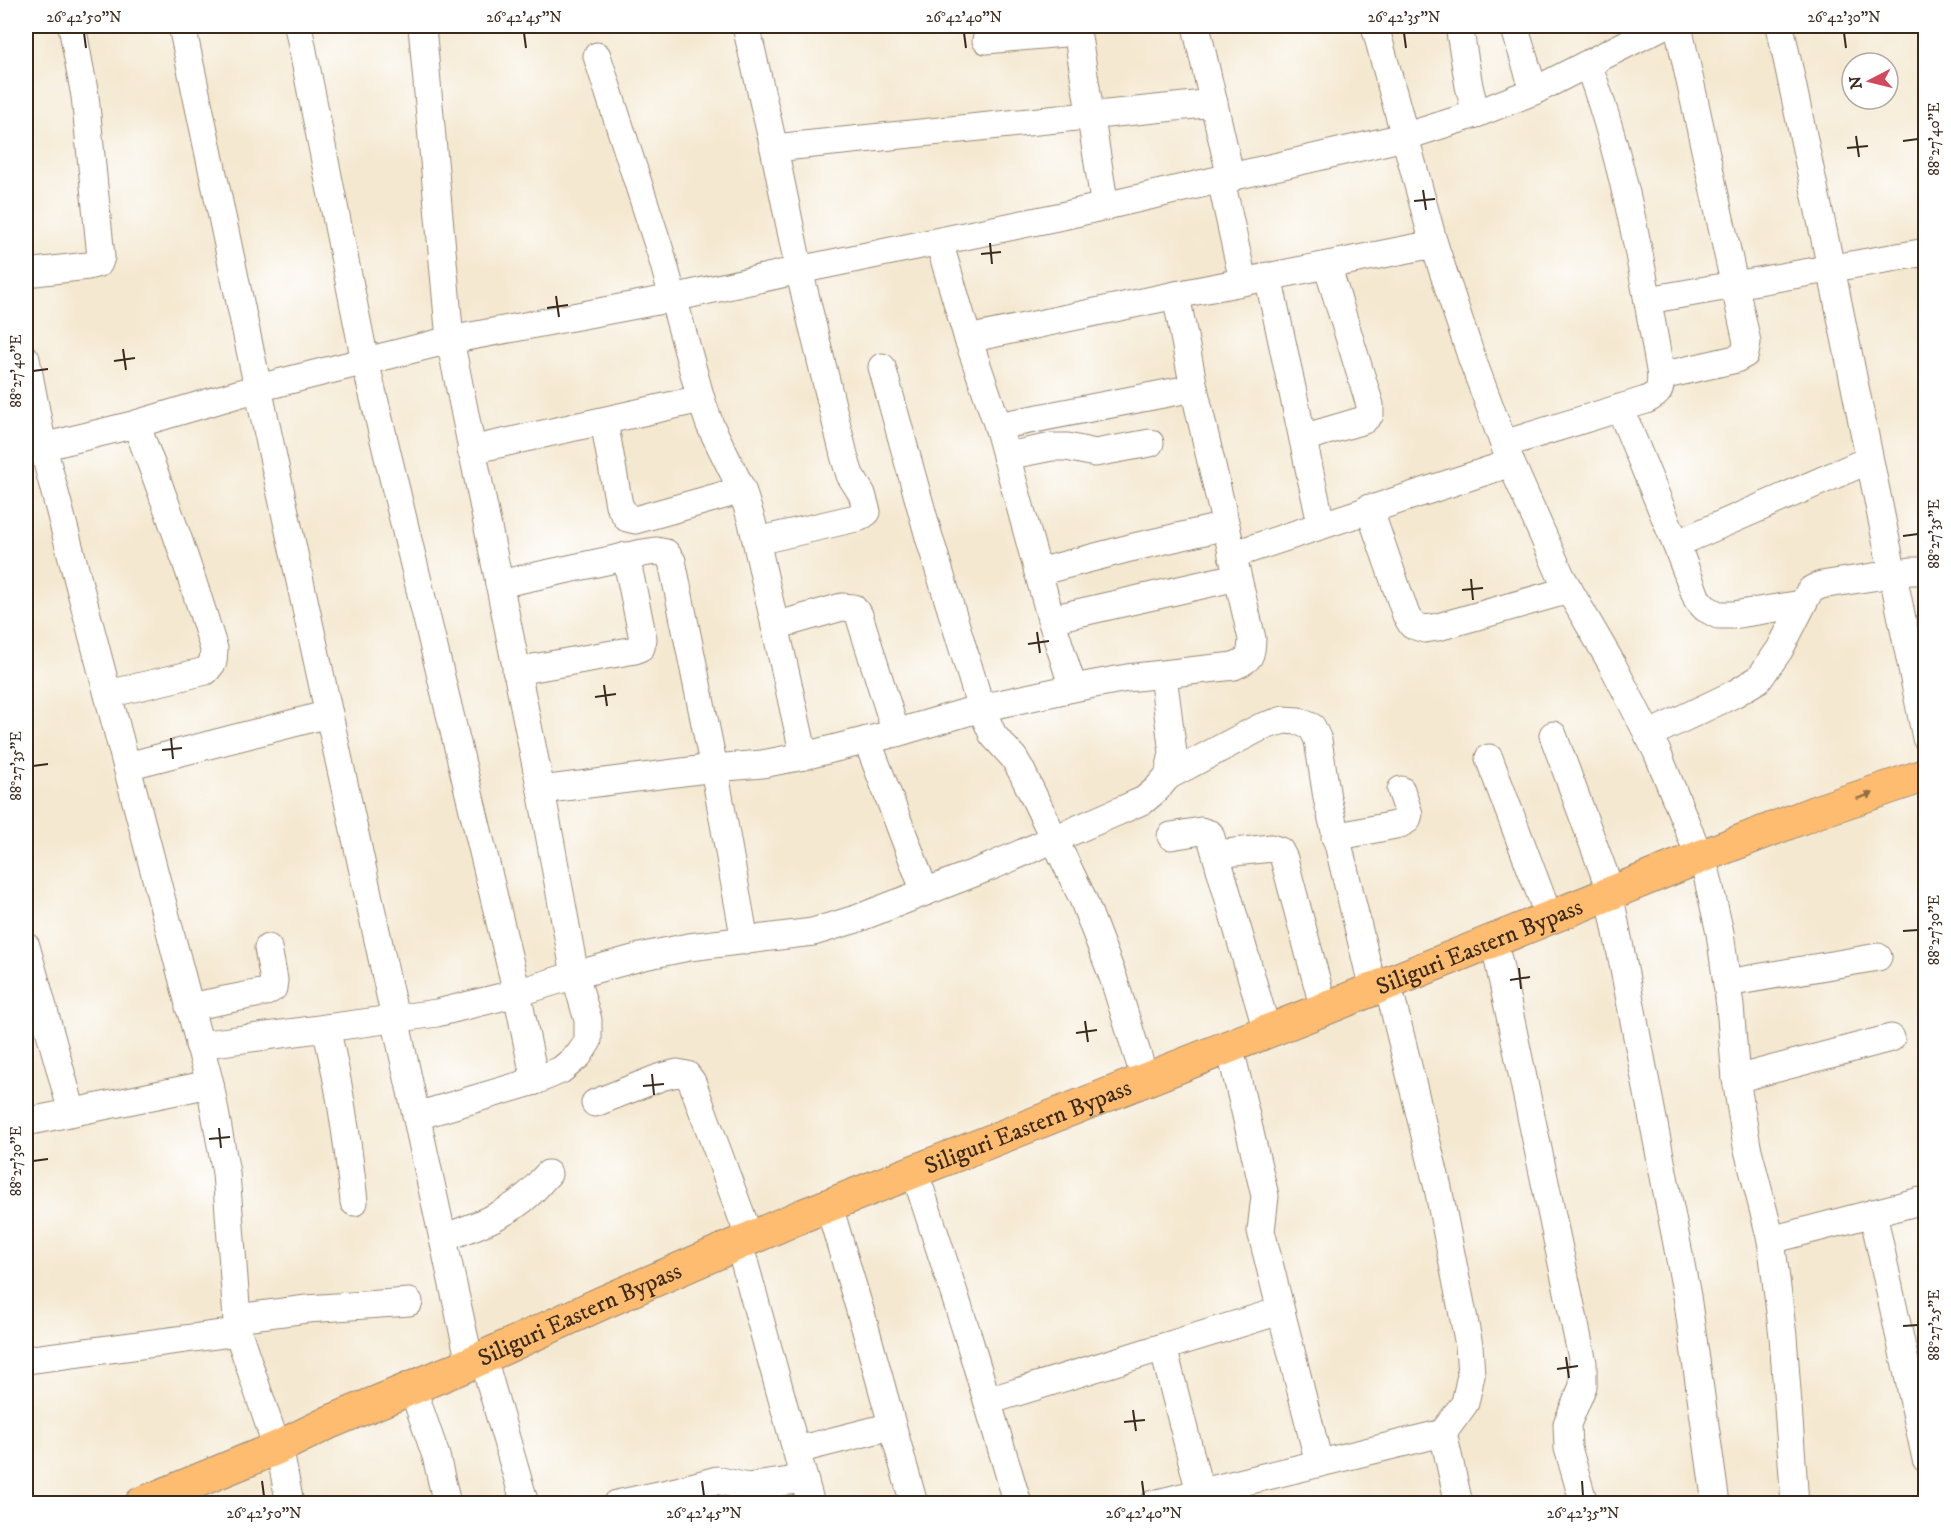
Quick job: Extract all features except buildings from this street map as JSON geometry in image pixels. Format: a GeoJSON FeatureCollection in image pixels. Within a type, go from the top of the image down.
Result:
{"type":"FeatureCollection","features":[{"type":"Feature","properties":{"kind":"main road","name":"Siliguri Eastern Bypass"},"geometry":{"type":"LineString","coordinates":[[747,1250],[804,1215],[1267,1031],[1324,1010],[1383,995],[1498,959],[1612,902],[1703,866],[1816,812],[1926,775]]}},
{"type":"Feature","properties":{"kind":"main road","name":"Siliguri Eastern Bypass"},"geometry":{"type":"LineString","coordinates":[[1703,866],[1827,831],[1926,798]]}},
{"type":"Feature","properties":{"kind":"main road","name":"Siliguri Eastern Bypass"},"geometry":{"type":"LineString","coordinates":[[191,1503],[280,1455],[330,1422],[479,1367],[747,1250],[834,1224],[1038,1139],[1342,1023],[1383,995],[1549,917],[1612,902]]}},
{"type":"Feature","properties":{"kind":"main road","name":"Siliguri Eastern Bypass"},"geometry":{"type":"LineString","coordinates":[[141,1503],[280,1455],[308,1449],[417,1401],[479,1367]]}},
{"type":"Feature","properties":{"kind":"street"},"geometry":{"type":"LineString","coordinates":[[26,273],[88,266],[99,263],[102,257],[84,96],[72,26]]}},
{"type":"Feature","properties":{"kind":"street"},"geometry":{"type":"LineString","coordinates":[[182,26],[328,714],[444,1238],[479,1367],[525,1503]]}},
{"type":"Feature","properties":{"kind":"street"},"geometry":{"type":"LineString","coordinates":[[298,26],[365,361],[535,1081]]}},
{"type":"Feature","properties":{"kind":"street"},"geometry":{"type":"LineString","coordinates":[[417,1116],[535,1081],[561,1070],[579,1055],[588,1041],[588,1020],[575,975],[541,790],[450,340],[422,26]]}},
{"type":"Feature","properties":{"kind":"street"},"geometry":{"type":"LineString","coordinates":[[746,26],[799,270],[845,459],[867,512],[860,517],[757,542]]}},
{"type":"Feature","properties":{"kind":"street"},"geometry":{"type":"LineString","coordinates":[[1196,26],[1214,103],[1226,179],[1303,438],[1321,524]]}},
{"type":"Feature","properties":{"kind":"street"},"geometry":{"type":"LineString","coordinates":[[1375,26],[1434,244],[1472,360],[1507,454],[1569,590],[1612,664],[1657,752],[1703,866],[1720,933],[1736,1079],[1747,1146],[1771,1240],[1783,1336],[1795,1503]]}},
{"type":"Feature","properties":{"kind":"street"},"geometry":{"type":"LineString","coordinates":[[1459,26],[1476,114]]}},
{"type":"Feature","properties":{"kind":"street"},"geometry":{"type":"LineString","coordinates":[[1514,26],[1534,91]]}},
{"type":"Feature","properties":{"kind":"street"},"geometry":{"type":"LineString","coordinates":[[34,449],[136,424],[258,388],[450,340],[672,298],[1105,207],[1404,137],[1476,114],[1534,91],[1588,64],[1635,32],[1662,26]]}},
{"type":"Feature","properties":{"kind":"street"},"geometry":{"type":"LineString","coordinates":[[1661,376],[1736,359],[1745,354],[1747,342],[1678,26]]}},
{"type":"Feature","properties":{"kind":"street"},"geometry":{"type":"LineString","coordinates":[[1780,26],[1832,267],[1926,738]]}},
{"type":"Feature","properties":{"kind":"street"},"geometry":{"type":"LineString","coordinates":[[986,40],[1064,33],[1072,33],[1078,37],[1105,207]]}},
{"type":"Feature","properties":{"kind":"street"},"geometry":{"type":"LineString","coordinates":[[597,56],[661,254],[701,399],[710,425],[742,490],[757,542],[804,756]]}},
{"type":"Feature","properties":{"kind":"street"},"geometry":{"type":"LineString","coordinates":[[1051,619],[1234,566],[1321,524],[1370,508],[1656,395],[1660,389],[1661,376],[1629,205],[1603,107],[1588,64]]}},
{"type":"Feature","properties":{"kind":"street"},"geometry":{"type":"LineString","coordinates":[[774,148],[1214,103]]}},
{"type":"Feature","properties":{"kind":"street"},"geometry":{"type":"LineString","coordinates":[[939,242],[968,339],[998,426],[1072,688]]}},
{"type":"Feature","properties":{"kind":"street"},"geometry":{"type":"LineString","coordinates":[[968,339],[1434,244]]}},
{"type":"Feature","properties":{"kind":"street"},"geometry":{"type":"LineString","coordinates":[[1648,300],[1926,252]]}},
{"type":"Feature","properties":{"kind":"street"},"geometry":{"type":"LineString","coordinates":[[1303,438],[1364,420],[1370,414],[1370,405],[1327,265]]}},
{"type":"Feature","properties":{"kind":"street"},"geometry":{"type":"LineString","coordinates":[[541,790],[762,764],[896,734],[981,708],[1072,688],[1127,678],[1234,666],[1246,662],[1251,654],[1252,639],[1194,388],[1176,295]]}},
{"type":"Feature","properties":{"kind":"street"},"geometry":{"type":"LineString","coordinates":[[26,359],[34,449],[108,694],[210,1084],[226,1173],[238,1325],[280,1455],[290,1503]]}},
{"type":"Feature","properties":{"kind":"street"},"geometry":{"type":"LineString","coordinates":[[882,367],[929,537],[981,708],[993,735],[1014,758],[1022,772],[1083,898],[1113,977],[1145,1079]]}},
{"type":"Feature","properties":{"kind":"street"},"geometry":{"type":"LineString","coordinates":[[998,426],[1194,388]]}},
{"type":"Feature","properties":{"kind":"street"},"geometry":{"type":"LineString","coordinates":[[471,450],[701,399]]}},
{"type":"Feature","properties":{"kind":"street"},"geometry":{"type":"LineString","coordinates":[[1620,408],[1697,600],[1705,608],[1718,615],[1733,615],[1802,604]]}},
{"type":"Feature","properties":{"kind":"street"},"geometry":{"type":"LineString","coordinates":[[604,421],[619,505],[627,518],[635,520],[742,490]]}},
{"type":"Feature","properties":{"kind":"street"},"geometry":{"type":"LineString","coordinates":[[108,694],[206,671],[213,662],[214,649],[190,572],[136,424]]}},
{"type":"Feature","properties":{"kind":"street"},"geometry":{"type":"LineString","coordinates":[[1006,456],[1052,447],[1067,447],[1095,453],[1150,443]]}},
{"type":"Feature","properties":{"kind":"street"},"geometry":{"type":"LineString","coordinates":[[1676,544],[1869,460]]}},
{"type":"Feature","properties":{"kind":"street"},"geometry":{"type":"LineString","coordinates":[[1370,508],[1406,615],[1412,625],[1425,629],[1438,627],[1569,590]]}},
{"type":"Feature","properties":{"kind":"street"},"geometry":{"type":"LineString","coordinates":[[1038,572],[1226,526]]}},
{"type":"Feature","properties":{"kind":"street"},"geometry":{"type":"LineString","coordinates":[[499,585],[656,551],[666,553],[672,561],[714,768],[744,941]]}},
{"type":"Feature","properties":{"kind":"street"},"geometry":{"type":"LineString","coordinates":[[516,671],[635,650],[641,647],[643,639],[626,556]]}},
{"type":"Feature","properties":{"kind":"street"},"geometry":{"type":"LineString","coordinates":[[1648,735],[1734,694],[1759,679],[1780,649],[1812,589],[1821,585],[1911,571],[1926,571]]}},
{"type":"Feature","properties":{"kind":"street"},"geometry":{"type":"LineString","coordinates":[[776,626],[842,607],[853,608],[859,615],[896,734]]}},
{"type":"Feature","properties":{"kind":"street"},"geometry":{"type":"LineString","coordinates":[[1163,675],[1173,753],[1168,776]]}},
{"type":"Feature","properties":{"kind":"street"},"geometry":{"type":"LineString","coordinates":[[127,766],[328,714]]}},
{"type":"Feature","properties":{"kind":"street"},"geometry":{"type":"LineString","coordinates":[[199,1045],[436,1012],[516,993],[644,956],[689,947],[813,932],[856,919],[925,892],[1144,800],[1168,776],[1261,727],[1284,720],[1298,721],[1312,727],[1318,740],[1326,798],[1335,837],[1438,1188],[1469,1345],[1471,1375],[1465,1403],[1443,1433],[1319,1463],[1202,1498],[1153,1503]]}},
{"type":"Feature","properties":{"kind":"street"},"geometry":{"type":"LineString","coordinates":[[1553,735],[1612,902],[1687,1296],[1716,1503]]}},
{"type":"Feature","properties":{"kind":"street"},"geometry":{"type":"LineString","coordinates":[[867,740],[925,892]]}},
{"type":"Feature","properties":{"kind":"street"},"geometry":{"type":"LineString","coordinates":[[1489,758],[1549,917]]}},
{"type":"Feature","properties":{"kind":"street"},"geometry":{"type":"LineString","coordinates":[[1335,837],[1400,824],[1407,820],[1409,814],[1401,790]]}},
{"type":"Feature","properties":{"kind":"street"},"geometry":{"type":"LineString","coordinates":[[1171,836],[1201,831],[1210,834],[1267,1031]]}},
{"type":"Feature","properties":{"kind":"street"},"geometry":{"type":"LineString","coordinates":[[1217,854],[1271,848],[1280,851],[1324,1010]]}},
{"type":"Feature","properties":{"kind":"street"},"geometry":{"type":"LineString","coordinates":[[26,946],[72,1112]]}},
{"type":"Feature","properties":{"kind":"street"},"geometry":{"type":"LineString","coordinates":[[189,1007],[266,992],[273,988],[274,980],[268,948]]}},
{"type":"Feature","properties":{"kind":"street"},"geometry":{"type":"LineString","coordinates":[[1727,983],[1878,957]]}},
{"type":"Feature","properties":{"kind":"street"},"geometry":{"type":"LineString","coordinates":[[1498,959],[1583,1363],[1583,1386],[1568,1424],[1568,1448],[1584,1503]]}},
{"type":"Feature","properties":{"kind":"street"},"geometry":{"type":"LineString","coordinates":[[326,1028],[340,1091],[354,1202]]}},
{"type":"Feature","properties":{"kind":"street"},"geometry":{"type":"LineString","coordinates":[[1736,1079],[1891,1038]]}},
{"type":"Feature","properties":{"kind":"street"},"geometry":{"type":"LineString","coordinates":[[1234,1065],[1265,1196],[1261,1231],[1319,1463]]}},
{"type":"Feature","properties":{"kind":"street"},"geometry":{"type":"LineString","coordinates":[[595,1103],[677,1073],[687,1075],[692,1082],[747,1250],[808,1491],[747,1487],[717,1480],[674,1498],[617,1503]]}},
{"type":"Feature","properties":{"kind":"street"},"geometry":{"type":"LineString","coordinates":[[26,1122],[210,1084]]}},
{"type":"Feature","properties":{"kind":"street"},"geometry":{"type":"LineString","coordinates":[[444,1238],[501,1214],[527,1196],[548,1174]]}},
{"type":"Feature","properties":{"kind":"street"},"geometry":{"type":"LineString","coordinates":[[920,1188],[1018,1503]]}},
{"type":"Feature","properties":{"kind":"street"},"geometry":{"type":"LineString","coordinates":[[1771,1240],[1920,1201]]}},
{"type":"Feature","properties":{"kind":"street"},"geometry":{"type":"LineString","coordinates":[[1873,1213],[1926,1459]]}},
{"type":"Feature","properties":{"kind":"street"},"geometry":{"type":"LineString","coordinates":[[834,1224],[914,1503]]}},
{"type":"Feature","properties":{"kind":"street"},"geometry":{"type":"LineString","coordinates":[[26,1360],[238,1325],[307,1309],[409,1302]]}},
{"type":"Feature","properties":{"kind":"street"},"geometry":{"type":"LineString","coordinates":[[987,1401],[1280,1311]]}},
{"type":"Feature","properties":{"kind":"street"},"geometry":{"type":"LineString","coordinates":[[1163,1347],[1202,1498]]}},
{"type":"Feature","properties":{"kind":"street"},"geometry":{"type":"LineString","coordinates":[[417,1401],[436,1456],[447,1503]]}},
{"type":"Feature","properties":{"kind":"street"},"geometry":{"type":"LineString","coordinates":[[797,1450],[892,1426]]}},
{"type":"Feature","properties":{"kind":"street"},"geometry":{"type":"LineString","coordinates":[[1443,1433],[1459,1503]]}}]}
